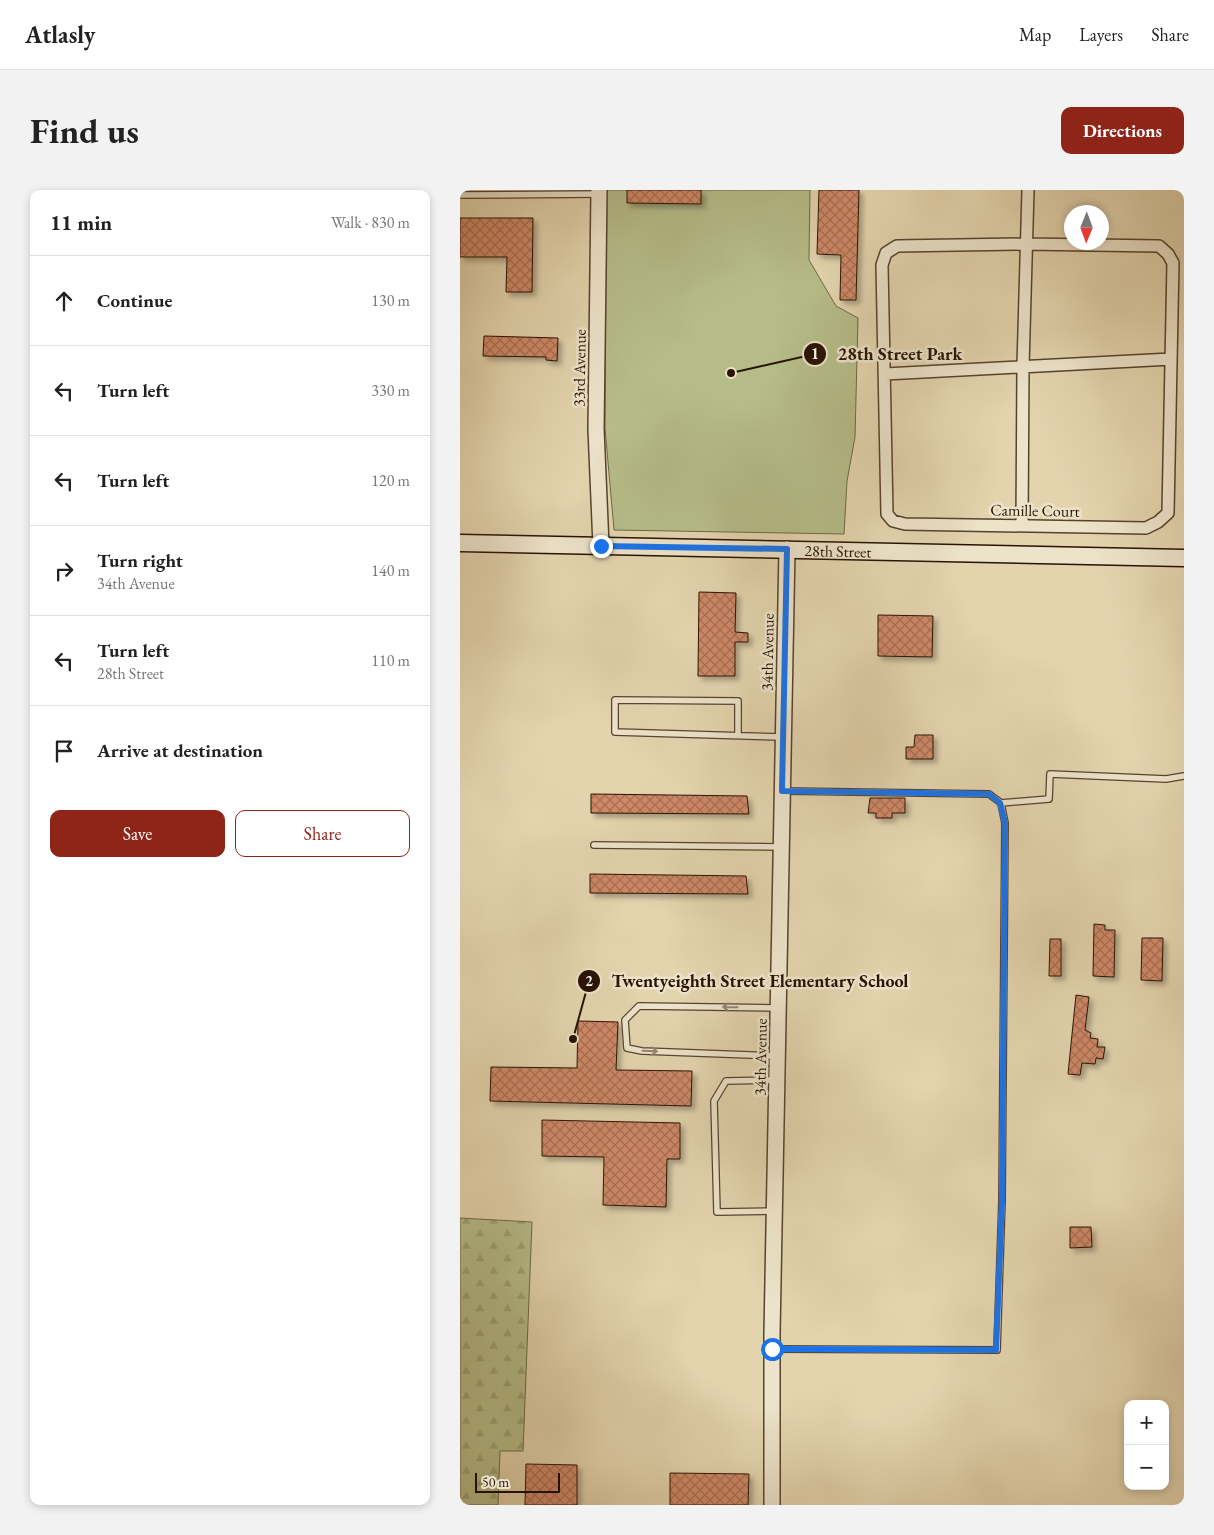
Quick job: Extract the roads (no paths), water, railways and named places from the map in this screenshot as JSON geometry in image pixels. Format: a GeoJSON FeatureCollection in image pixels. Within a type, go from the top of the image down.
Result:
{"type":"FeatureCollection","features":[{"type":"Feature","properties":{"kind":"main road","name":"28th Street"},"geometry":{"type":"LineString","coordinates":[[460,543],[1184,558]]}},
{"type":"Feature","properties":{"kind":"street"},"geometry":{"type":"LineString","coordinates":[[1022,526],[1023,366],[1028,190]]}},
{"type":"Feature","properties":{"kind":"street","name":"33rd Avenue"},"geometry":{"type":"LineString","coordinates":[[599,192],[596,429],[601,546]]}},
{"type":"Feature","properties":{"kind":"street","name":"Camille Court"},"geometry":{"type":"LineString","coordinates":[[1026,244],[1159,246],[1168,254],[1173,263],[1168,513],[1158,522],[1146,528],[905,524],[893,521],[887,514],[882,265],[886,253],[897,246],[1026,244]]}},
{"type":"Feature","properties":{"kind":"street"},"geometry":{"type":"LineString","coordinates":[[885,374],[1171,360]]}},
{"type":"Feature","properties":{"kind":"street","name":"34th Avenue"},"geometry":{"type":"LineString","coordinates":[[772,1505],[772,1349],[787,549]]}},
{"type":"Feature","properties":{"kind":"lane"},"geometry":{"type":"LineString","coordinates":[[460,195],[516,192],[599,192]]}},
{"type":"Feature","properties":{"kind":"lane"},"geometry":{"type":"LineString","coordinates":[[738,735],[738,701],[615,700],[615,732],[783,737]]}},
{"type":"Feature","properties":{"kind":"lane"},"geometry":{"type":"LineString","coordinates":[[1000,803],[1049,799],[1050,774],[1166,779],[1184,776]]}},
{"type":"Feature","properties":{"kind":"lane"},"geometry":{"type":"LineString","coordinates":[[772,1349],[996,1350],[1002,1201],[1005,823],[1000,803],[989,794],[782,791]]}},
{"type":"Feature","properties":{"kind":"lane"},"geometry":{"type":"LineString","coordinates":[[594,845],[781,846]]}},
{"type":"Feature","properties":{"kind":"lane"},"geometry":{"type":"LineString","coordinates":[[778,1008],[639,1006],[625,1020],[627,1048],[642,1051],[778,1056]]}},
{"type":"Feature","properties":{"kind":"lane"},"geometry":{"type":"LineString","coordinates":[[775,1211],[717,1212],[714,1101],[726,1080],[777,1080]]}},
{"type":"Feature","properties":{"kind":"place","name":"28th Street Park"},"geometry":{"type":"Point","coordinates":[731,373]}},
{"type":"Feature","properties":{"kind":"place","name":"Twentyeighth Street Elementary School"},"geometry":{"type":"Point","coordinates":[573,1039]}}]}
